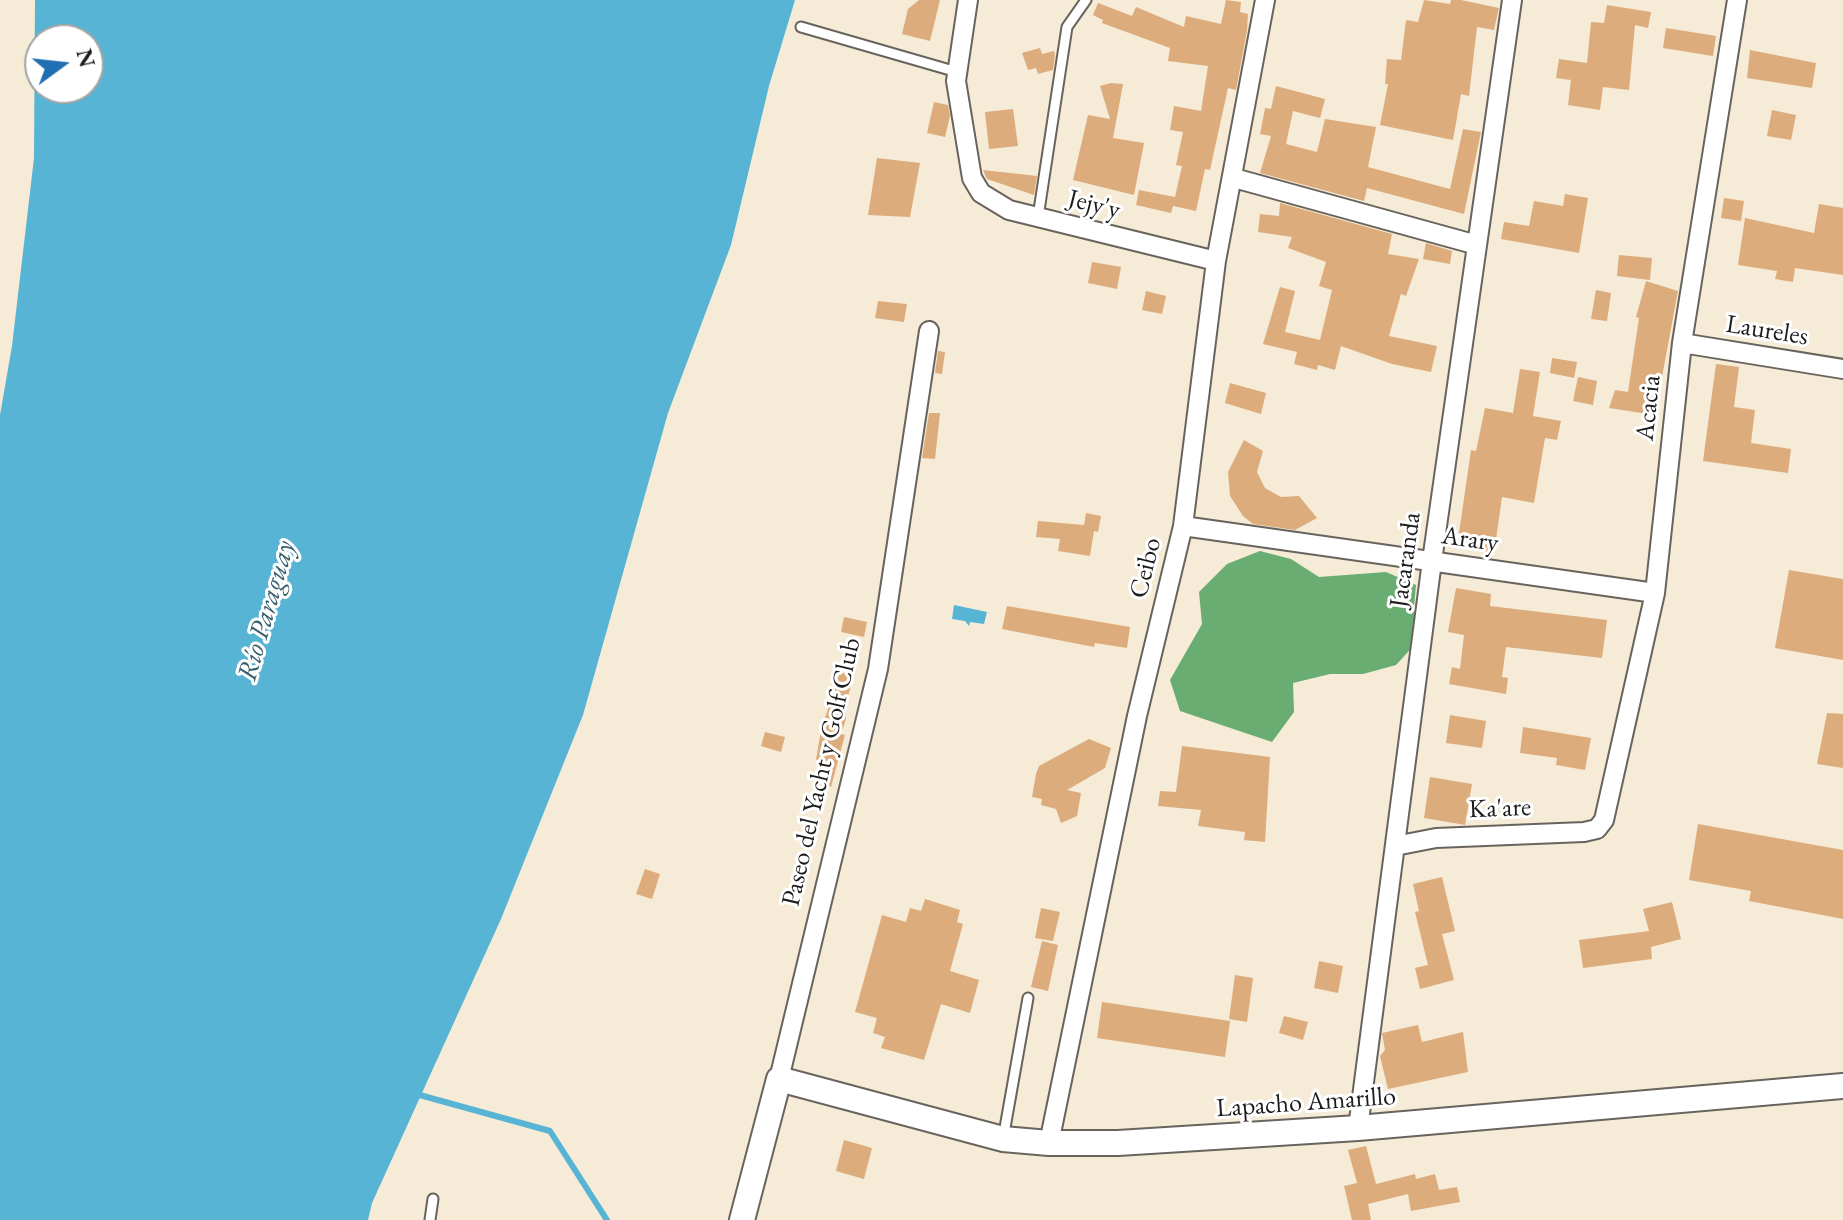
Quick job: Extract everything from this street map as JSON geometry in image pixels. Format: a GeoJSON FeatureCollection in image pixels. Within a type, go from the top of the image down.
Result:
{"type":"FeatureCollection","features":[{"type":"Feature","properties":{"kind":"main road","name":"Lapacho Amarillo"},"geometry":{"type":"LineString","coordinates":[[779,1079],[1003,1139],[1049,1143],[1118,1143],[1358,1128],[1843,1086]]}},
{"type":"Feature","properties":{"kind":"main road","name":"Paseo del Yacht y Golf Club"},"geometry":{"type":"LineString","coordinates":[[742,1220],[779,1079]]}},
{"type":"Feature","properties":{"kind":"street"},"geometry":{"type":"LineString","coordinates":[[957,72],[968,0]]}},
{"type":"Feature","properties":{"kind":"street","name":"Ceibo"},"geometry":{"type":"LineString","coordinates":[[1049,1143],[1137,716],[1183,526],[1216,261],[1265,0]]}},
{"type":"Feature","properties":{"kind":"street","name":"Jacaranda"},"geometry":{"type":"LineString","coordinates":[[1358,1128],[1432,561],[1512,0]]}},
{"type":"Feature","properties":{"kind":"street","name":"Acacia"},"geometry":{"type":"LineString","coordinates":[[1604,820],[1655,593],[1682,343],[1737,0]]}},
{"type":"Feature","properties":{"kind":"street","name":"Jejy'y"},"geometry":{"type":"LineString","coordinates":[[957,72],[972,178],[981,193],[995,204],[1216,261]]}},
{"type":"Feature","properties":{"kind":"street"},"geometry":{"type":"LineString","coordinates":[[1234,178],[1477,245]]}},
{"type":"Feature","properties":{"kind":"street","name":"Paseo del Yacht y Golf Club"},"geometry":{"type":"LineString","coordinates":[[779,1079],[878,669],[929,331]]}},
{"type":"Feature","properties":{"kind":"street","name":"Laureles"},"geometry":{"type":"LineString","coordinates":[[1682,343],[1843,369]]}},
{"type":"Feature","properties":{"kind":"street","name":"Arary"},"geometry":{"type":"LineString","coordinates":[[1183,526],[1655,593]]}},
{"type":"Feature","properties":{"kind":"street","name":"Ka'are"},"geometry":{"type":"LineString","coordinates":[[1395,846],[1436,838],[1584,832],[1597,829],[1604,820]]}},
{"type":"Feature","properties":{"kind":"lane"},"geometry":{"type":"LineString","coordinates":[[1038,217],[1067,27],[1086,0]]}},
{"type":"Feature","properties":{"kind":"lane"},"geometry":{"type":"LineString","coordinates":[[801,27],[957,72]]}},
{"type":"Feature","properties":{"kind":"lane"},"geometry":{"type":"LineString","coordinates":[[1003,1139],[1028,998]]}},
{"type":"Feature","properties":{"kind":"lane"},"geometry":{"type":"LineString","coordinates":[[430,1220],[433,1199]]}},
{"type":"Feature","properties":{"kind":"green space"},"geometry":{"type":"Polygon","coordinates":[[[1260,551],[1291,559],[1319,577],[1386,572],[1416,585],[1414,607],[1418,641],[1396,665],[1363,674],[1330,674],[1293,683],[1294,712],[1272,742],[1180,711],[1170,680],[1202,624],[1199,592],[1227,564],[1260,551]]]}},
{"type":"Feature","properties":{"kind":"water","name":"Río Paraguay"},"geometry":{"type":"Polygon","coordinates":[[[35,0],[795,0],[769,86],[731,245],[668,413],[583,715],[501,919],[372,1203],[368,1220],[0,1220],[0,415],[12,346],[34,158],[34,104],[104,104],[104,24],[35,24],[35,0]]]}},
{"type":"Feature","properties":{"kind":"water"},"geometry":{"type":"Polygon","coordinates":[[[954,605],[987,612],[984,624],[970,622],[969,626],[965,621],[952,619],[954,605]]]}},
{"type":"Feature","properties":{"kind":"building"},"geometry":{"type":"Polygon","coordinates":[[[919,0],[940,0],[930,41],[902,34],[908,9],[919,0]]]}},
{"type":"Feature","properties":{"kind":"building"},"geometry":{"type":"Polygon","coordinates":[[[1226,0],[1241,2],[1240,12],[1248,14],[1247,31],[1236,90],[1228,88],[1210,170],[1205,169],[1196,211],[1173,206],[1171,213],[1136,205],[1139,190],[1175,197],[1182,166],[1176,165],[1183,132],[1170,130],[1174,106],[1201,111],[1208,66],[1168,61],[1170,48],[1102,23],[1103,20],[1093,15],[1098,3],[1132,16],[1136,7],[1184,27],[1186,16],[1221,24],[1226,0]]]}},
{"type":"Feature","properties":{"kind":"building"},"geometry":{"type":"Polygon","coordinates":[[[1424,0],[1450,4],[1451,0],[1461,0],[1499,8],[1494,30],[1477,27],[1469,96],[1461,94],[1453,140],[1380,125],[1388,84],[1385,84],[1387,59],[1401,60],[1406,20],[1418,22],[1424,0]]]}},
{"type":"Feature","properties":{"kind":"building"},"geometry":{"type":"Polygon","coordinates":[[[1607,5],[1651,12],[1648,28],[1635,25],[1629,90],[1603,87],[1600,110],[1568,105],[1571,80],[1556,78],[1559,59],[1587,63],[1591,22],[1604,23],[1607,5]]]}},
{"type":"Feature","properties":{"kind":"building"},"geometry":{"type":"Polygon","coordinates":[[[1666,28],[1716,36],[1713,56],[1663,48],[1666,28]]]}},
{"type":"Feature","properties":{"kind":"building"},"geometry":{"type":"Polygon","coordinates":[[[1040,48],[1042,54],[1054,51],[1055,55],[1053,70],[1038,74],[1036,68],[1028,70],[1022,53],[1040,48]]]}},
{"type":"Feature","properties":{"kind":"building"},"geometry":{"type":"Polygon","coordinates":[[[1750,50],[1816,63],[1812,88],[1747,78],[1750,50]]]}},
{"type":"Feature","properties":{"kind":"building"},"geometry":{"type":"Polygon","coordinates":[[[1123,84],[1113,138],[1144,143],[1134,195],[1073,180],[1088,115],[1110,119],[1100,86],[1123,84]]]}},
{"type":"Feature","properties":{"kind":"building"},"geometry":{"type":"Polygon","coordinates":[[[1276,86],[1325,99],[1320,118],[1293,111],[1286,144],[1317,152],[1325,119],[1376,127],[1368,167],[1450,189],[1463,129],[1481,132],[1464,214],[1367,188],[1364,201],[1260,173],[1271,136],[1260,134],[1265,108],[1271,109],[1276,86]]]}},
{"type":"Feature","properties":{"kind":"building"},"geometry":{"type":"Polygon","coordinates":[[[934,102],[948,105],[950,116],[945,137],[927,133],[934,102]]]}},
{"type":"Feature","properties":{"kind":"building"},"geometry":{"type":"Polygon","coordinates":[[[1013,109],[1018,146],[989,149],[985,112],[1013,109]]]}},
{"type":"Feature","properties":{"kind":"building"},"geometry":{"type":"Polygon","coordinates":[[[1772,110],[1796,115],[1791,140],[1767,136],[1772,110]]]}},
{"type":"Feature","properties":{"kind":"building"},"geometry":{"type":"Polygon","coordinates":[[[877,158],[920,163],[910,217],[868,215],[877,158]]]}},
{"type":"Feature","properties":{"kind":"building"},"geometry":{"type":"Polygon","coordinates":[[[983,170],[1037,176],[1034,195],[987,179],[983,170]]]}},
{"type":"Feature","properties":{"kind":"building"},"geometry":{"type":"Polygon","coordinates":[[[1565,194],[1588,198],[1579,253],[1501,239],[1504,222],[1529,226],[1534,201],[1563,206],[1565,194]]]}},
{"type":"Feature","properties":{"kind":"building"},"geometry":{"type":"Polygon","coordinates":[[[1724,198],[1744,201],[1741,221],[1721,218],[1724,198]]]}},
{"type":"Feature","properties":{"kind":"building"},"geometry":{"type":"Polygon","coordinates":[[[1280,203],[1392,234],[1388,254],[1419,259],[1406,296],[1401,294],[1389,336],[1437,346],[1431,372],[1392,364],[1341,346],[1335,370],[1318,365],[1317,370],[1294,364],[1297,352],[1263,344],[1280,287],[1295,291],[1285,332],[1320,340],[1332,290],[1319,286],[1326,262],[1288,248],[1292,237],[1258,232],[1260,214],[1279,216],[1280,203]]]}},
{"type":"Feature","properties":{"kind":"building"},"geometry":{"type":"Polygon","coordinates":[[[1819,204],[1843,208],[1843,275],[1795,268],[1793,282],[1775,279],[1777,271],[1738,265],[1745,218],[1814,233],[1819,204]]]}},
{"type":"Feature","properties":{"kind":"building"},"geometry":{"type":"Polygon","coordinates":[[[1426,243],[1452,251],[1450,264],[1423,259],[1426,243]]]}},
{"type":"Feature","properties":{"kind":"building"},"geometry":{"type":"Polygon","coordinates":[[[1619,255],[1652,258],[1650,280],[1617,276],[1619,255]]]}},
{"type":"Feature","properties":{"kind":"building"},"geometry":{"type":"Polygon","coordinates":[[[1092,262],[1121,267],[1117,289],[1088,283],[1092,262]]]}},
{"type":"Feature","properties":{"kind":"building"},"geometry":{"type":"Polygon","coordinates":[[[1646,281],[1678,291],[1662,377],[1654,376],[1648,414],[1609,408],[1615,390],[1628,392],[1639,318],[1636,317],[1646,281]]]}},
{"type":"Feature","properties":{"kind":"building"},"geometry":{"type":"Polygon","coordinates":[[[1596,290],[1611,293],[1607,321],[1591,319],[1596,290]]]}},
{"type":"Feature","properties":{"kind":"building"},"geometry":{"type":"Polygon","coordinates":[[[1146,291],[1166,296],[1162,314],[1142,310],[1146,291]]]}},
{"type":"Feature","properties":{"kind":"building"},"geometry":{"type":"Polygon","coordinates":[[[878,301],[907,304],[904,322],[875,318],[878,301]]]}},
{"type":"Feature","properties":{"kind":"building"},"geometry":{"type":"Polygon","coordinates":[[[938,351],[945,352],[942,374],[935,373],[938,351]]]}},
{"type":"Feature","properties":{"kind":"building"},"geometry":{"type":"Polygon","coordinates":[[[1552,358],[1577,362],[1574,378],[1550,373],[1552,358]]]}},
{"type":"Feature","properties":{"kind":"building"},"geometry":{"type":"Polygon","coordinates":[[[1716,364],[1739,367],[1734,407],[1755,410],[1751,443],[1791,449],[1788,473],[1703,461],[1716,364]]]}},
{"type":"Feature","properties":{"kind":"building"},"geometry":{"type":"Polygon","coordinates":[[[1520,369],[1540,372],[1533,416],[1561,421],[1557,440],[1545,438],[1534,503],[1502,497],[1494,553],[1457,547],[1471,450],[1476,451],[1485,408],[1513,413],[1520,369]]]}},
{"type":"Feature","properties":{"kind":"building"},"geometry":{"type":"Polygon","coordinates":[[[1578,377],[1597,381],[1593,405],[1573,401],[1578,377]]]}},
{"type":"Feature","properties":{"kind":"building"},"geometry":{"type":"Polygon","coordinates":[[[1230,383],[1266,393],[1261,414],[1225,403],[1230,383]]]}},
{"type":"Feature","properties":{"kind":"building"},"geometry":{"type":"Polygon","coordinates":[[[929,413],[940,413],[935,459],[922,458],[929,413]]]}},
{"type":"Feature","properties":{"kind":"building"},"geometry":{"type":"Polygon","coordinates":[[[1244,440],[1263,451],[1257,472],[1265,488],[1281,497],[1299,496],[1317,518],[1295,530],[1253,524],[1243,516],[1230,496],[1228,472],[1244,440]]]}},
{"type":"Feature","properties":{"kind":"building"},"geometry":{"type":"Polygon","coordinates":[[[1086,513],[1101,516],[1098,532],[1094,531],[1090,556],[1058,551],[1060,539],[1036,537],[1038,521],[1084,525],[1086,513]]]}},
{"type":"Feature","properties":{"kind":"building"},"geometry":{"type":"Polygon","coordinates":[[[1789,570],[1843,579],[1843,660],[1775,648],[1789,570]]]}},
{"type":"Feature","properties":{"kind":"building"},"geometry":{"type":"Polygon","coordinates":[[[1456,588],[1491,594],[1490,606],[1607,620],[1602,658],[1506,647],[1502,677],[1508,678],[1506,694],[1449,684],[1452,667],[1460,669],[1464,635],[1448,632],[1456,588]]]}},
{"type":"Feature","properties":{"kind":"building"},"geometry":{"type":"Polygon","coordinates":[[[1007,606],[1130,627],[1127,648],[1095,643],[1094,647],[1002,629],[1007,606]]]}},
{"type":"Feature","properties":{"kind":"building"},"geometry":{"type":"Polygon","coordinates":[[[844,617],[867,622],[864,637],[841,632],[844,617]]]}},
{"type":"Feature","properties":{"kind":"building"},"geometry":{"type":"Polygon","coordinates":[[[840,672],[854,677],[845,705],[846,719],[841,734],[845,735],[831,787],[816,784],[821,762],[816,760],[821,730],[840,672]]]}},
{"type":"Feature","properties":{"kind":"building"},"geometry":{"type":"Polygon","coordinates":[[[1827,713],[1843,714],[1843,768],[1817,764],[1827,713]]]}},
{"type":"Feature","properties":{"kind":"building"},"geometry":{"type":"Polygon","coordinates":[[[1450,715],[1486,721],[1482,748],[1446,743],[1450,715]]]}},
{"type":"Feature","properties":{"kind":"building"},"geometry":{"type":"Polygon","coordinates":[[[1523,727],[1591,738],[1585,770],[1556,765],[1557,758],[1520,753],[1523,727]]]}},
{"type":"Feature","properties":{"kind":"building"},"geometry":{"type":"Polygon","coordinates":[[[765,732],[785,737],[781,752],[761,746],[765,732]]]}},
{"type":"Feature","properties":{"kind":"building"},"geometry":{"type":"Polygon","coordinates":[[[1089,739],[1111,748],[1105,768],[1067,790],[1081,793],[1077,816],[1061,823],[1056,809],[1041,805],[1042,799],[1032,797],[1036,774],[1039,766],[1089,739]]]}},
{"type":"Feature","properties":{"kind":"building"},"geometry":{"type":"Polygon","coordinates":[[[1182,746],[1270,757],[1265,842],[1244,840],[1245,832],[1198,826],[1201,810],[1158,806],[1160,791],[1176,792],[1182,746]]]}},
{"type":"Feature","properties":{"kind":"building"},"geometry":{"type":"Polygon","coordinates":[[[1430,777],[1472,784],[1465,825],[1424,818],[1430,777]]]}},
{"type":"Feature","properties":{"kind":"building"},"geometry":{"type":"Polygon","coordinates":[[[1698,824],[1843,850],[1843,919],[1749,901],[1751,891],[1689,880],[1698,824]]]}},
{"type":"Feature","properties":{"kind":"building"},"geometry":{"type":"Polygon","coordinates":[[[645,869],[660,874],[652,899],[636,894],[645,869]]]}},
{"type":"Feature","properties":{"kind":"building"},"geometry":{"type":"Polygon","coordinates":[[[1442,877],[1455,931],[1442,934],[1454,980],[1420,989],[1415,968],[1428,965],[1415,912],[1419,911],[1413,884],[1442,877]]]}},
{"type":"Feature","properties":{"kind":"building"},"geometry":{"type":"Polygon","coordinates":[[[925,899],[960,910],[957,922],[963,924],[950,971],[979,980],[970,1013],[941,1004],[924,1060],[881,1048],[885,1037],[873,1033],[877,1018],[855,1012],[882,915],[906,922],[910,908],[921,911],[925,899]]]}},
{"type":"Feature","properties":{"kind":"building"},"geometry":{"type":"Polygon","coordinates":[[[1672,902],[1681,939],[1651,947],[1652,959],[1583,968],[1579,940],[1649,931],[1643,909],[1672,902]]]}},
{"type":"Feature","properties":{"kind":"building"},"geometry":{"type":"Polygon","coordinates":[[[1041,908],[1060,912],[1053,941],[1035,938],[1041,908]]]}},
{"type":"Feature","properties":{"kind":"building"},"geometry":{"type":"Polygon","coordinates":[[[1042,941],[1058,945],[1048,991],[1031,987],[1042,941]]]}},
{"type":"Feature","properties":{"kind":"building"},"geometry":{"type":"Polygon","coordinates":[[[1319,961],[1343,966],[1338,993],[1314,988],[1319,961]]]}},
{"type":"Feature","properties":{"kind":"building"},"geometry":{"type":"Polygon","coordinates":[[[1235,975],[1253,978],[1247,1022],[1229,1019],[1235,975]]]}},
{"type":"Feature","properties":{"kind":"building"},"geometry":{"type":"Polygon","coordinates":[[[1102,1002],[1230,1021],[1225,1057],[1097,1038],[1102,1002]]]}},
{"type":"Feature","properties":{"kind":"building"},"geometry":{"type":"Polygon","coordinates":[[[1284,1016],[1308,1022],[1303,1040],[1279,1033],[1284,1016]]]}},
{"type":"Feature","properties":{"kind":"building"},"geometry":{"type":"Polygon","coordinates":[[[1418,1025],[1422,1042],[1463,1032],[1468,1072],[1388,1089],[1380,1056],[1385,1050],[1382,1033],[1418,1025]]]}},
{"type":"Feature","properties":{"kind":"building"},"geometry":{"type":"Polygon","coordinates":[[[844,1140],[872,1148],[864,1179],[836,1171],[844,1140]]]}},
{"type":"Feature","properties":{"kind":"building"},"geometry":{"type":"Polygon","coordinates":[[[1366,1146],[1376,1184],[1415,1174],[1416,1179],[1435,1174],[1439,1190],[1457,1187],[1460,1202],[1411,1211],[1408,1194],[1368,1204],[1371,1220],[1352,1220],[1344,1186],[1357,1183],[1348,1150],[1366,1146]]]}},
{"type":"Feature","properties":{"kind":"waterway"},"geometry":{"type":"LineString","coordinates":[[416,1094],[550,1131],[607,1220]]}}]}
